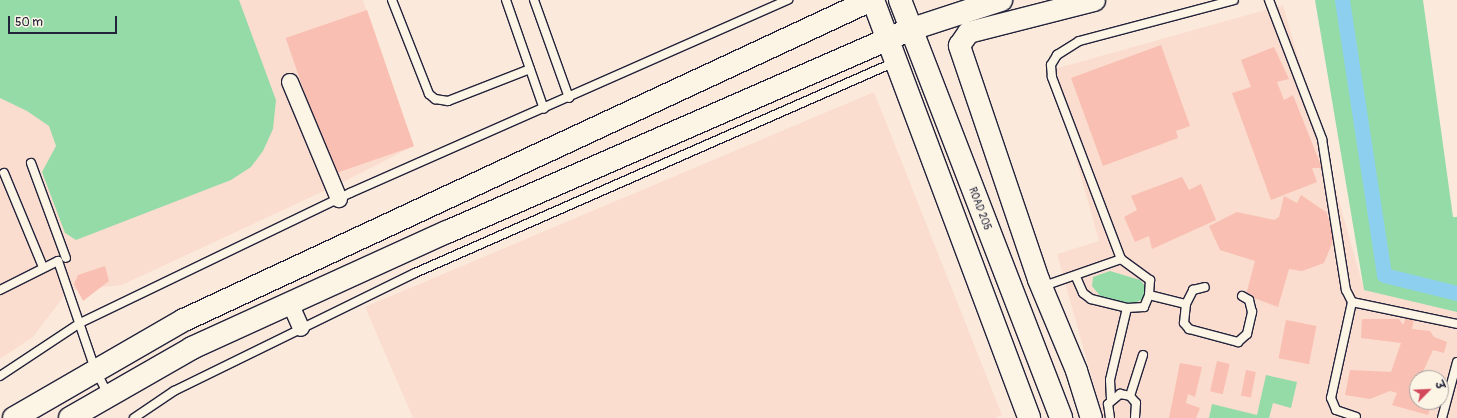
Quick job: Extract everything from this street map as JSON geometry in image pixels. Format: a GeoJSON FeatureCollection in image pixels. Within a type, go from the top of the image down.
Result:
{"type":"FeatureCollection","features":[{"type":"Feature","properties":{"kind":"main road"},"geometry":{"type":"LineString","coordinates":[[14,418],[95,369],[184,320],[872,0],[1029,418]]}},
{"type":"Feature","properties":{"kind":"main road","name":"ROAD 205"},"geometry":{"type":"LineString","coordinates":[[900,0],[909,30],[1061,418]]}},
{"type":"Feature","properties":{"kind":"main road"},"geometry":{"type":"LineString","coordinates":[[70,418],[108,394],[192,348],[290,304],[909,30],[1002,0]]}},
{"type":"Feature","properties":{"kind":"street"},"geometry":{"type":"LineString","coordinates":[[1091,418],[1076,370],[1042,288],[959,45],[968,32],[1094,0]]}},
{"type":"Feature","properties":{"kind":"street"},"geometry":{"type":"LineString","coordinates":[[290,82],[339,199]]}},
{"type":"Feature","properties":{"kind":"street"},"geometry":{"type":"LineString","coordinates":[[290,304],[301,328]]}},
{"type":"Feature","properties":{"kind":"lane"},"geometry":{"type":"LineString","coordinates":[[392,0],[430,94],[435,99],[448,101],[530,69]]}},
{"type":"Feature","properties":{"kind":"lane"},"geometry":{"type":"LineString","coordinates":[[506,0],[544,109]]}},
{"type":"Feature","properties":{"kind":"lane"},"geometry":{"type":"LineString","coordinates":[[534,0],[569,98]]}},
{"type":"Feature","properties":{"kind":"lane"},"geometry":{"type":"LineString","coordinates":[[0,376],[80,324],[339,199],[788,0]]}},
{"type":"Feature","properties":{"kind":"lane"},"geometry":{"type":"LineString","coordinates":[[1076,277],[1083,293],[1091,299],[1127,308],[1144,307],[1151,287],[1147,276],[1121,259],[1052,77],[1051,65],[1057,55],[1079,42],[1234,0]]}},
{"type":"Feature","properties":{"kind":"lane"},"geometry":{"type":"LineString","coordinates":[[1269,0],[1322,139],[1346,290],[1352,302],[1331,398],[1336,410],[1356,418]]}},
{"type":"Feature","properties":{"kind":"lane"},"geometry":{"type":"LineString","coordinates":[[134,418],[174,391],[415,273],[896,61]]}},
{"type":"Feature","properties":{"kind":"lane"},"geometry":{"type":"LineString","coordinates":[[31,163],[66,258]]}},
{"type":"Feature","properties":{"kind":"lane"},"geometry":{"type":"LineString","coordinates":[[4,173],[43,267]]}},
{"type":"Feature","properties":{"kind":"lane"},"geometry":{"type":"LineString","coordinates":[[1042,288],[1076,277],[1121,259]]}},
{"type":"Feature","properties":{"kind":"lane"},"geometry":{"type":"LineString","coordinates":[[0,290],[43,267],[58,261],[95,369],[108,394]]}},
{"type":"Feature","properties":{"kind":"lane"},"geometry":{"type":"LineString","coordinates":[[1205,287],[1193,290],[1186,304],[1184,323],[1189,329],[1238,342],[1247,334],[1252,312],[1248,300],[1242,296]]}},
{"type":"Feature","properties":{"kind":"lane"},"geometry":{"type":"LineString","coordinates":[[1149,295],[1186,304]]}},
{"type":"Feature","properties":{"kind":"lane"},"geometry":{"type":"LineString","coordinates":[[1352,302],[1457,324]]}},
{"type":"Feature","properties":{"kind":"lane"},"geometry":{"type":"LineString","coordinates":[[1110,418],[1107,409],[1111,399],[1110,380],[1127,308]]}},
{"type":"Feature","properties":{"kind":"lane"},"geometry":{"type":"LineString","coordinates":[[1130,396],[1143,355]]}},
{"type":"Feature","properties":{"kind":"lane"},"geometry":{"type":"LineString","coordinates":[[1442,418],[1457,362]]}},
{"type":"Feature","properties":{"kind":"lane"},"geometry":{"type":"LineString","coordinates":[[1111,399],[1120,394],[1130,396],[1138,408],[1135,418]]}},
{"type":"Feature","properties":{"kind":"shaded area"},"geometry":{"type":"Polygon","coordinates":[[[0,0],[363,0],[414,146],[339,184],[122,285],[68,291],[33,337],[0,359],[0,0]]]}},
{"type":"Feature","properties":{"kind":"shaded area"},"geometry":{"type":"Polygon","coordinates":[[[1283,5],[1364,289],[1457,312],[1457,418],[1103,418],[1057,254],[1099,241],[1051,70],[1283,5]]]}},
{"type":"Feature","properties":{"kind":"shaded area"},"geometry":{"type":"Polygon","coordinates":[[[874,92],[1002,415],[995,418],[413,418],[365,307],[874,92]]]}},
{"type":"Feature","properties":{"kind":"green space"},"geometry":{"type":"Polygon","coordinates":[[[0,0],[239,0],[276,100],[273,129],[263,151],[251,167],[231,180],[76,240],[65,233],[42,172],[56,146],[49,126],[27,111],[0,98],[0,0]]]}},
{"type":"Feature","properties":{"kind":"green space"},"geometry":{"type":"Polygon","coordinates":[[[1315,0],[1423,0],[1453,217],[1457,217],[1457,312],[1364,290],[1315,0]]]}},
{"type":"Feature","properties":{"kind":"green space"},"geometry":{"type":"Polygon","coordinates":[[[1110,271],[1140,280],[1147,288],[1145,298],[1133,304],[1101,297],[1092,286],[1093,277],[1110,271]]]}},
{"type":"Feature","properties":{"kind":"green space"},"geometry":{"type":"Polygon","coordinates":[[[1266,375],[1297,382],[1291,408],[1273,403],[1269,418],[1209,418],[1212,404],[1257,415],[1266,375]]]}},
{"type":"Feature","properties":{"kind":"building"},"geometry":{"type":"Polygon","coordinates":[[[367,10],[414,146],[333,174],[286,38],[367,10]]]}},
{"type":"Feature","properties":{"kind":"building"},"geometry":{"type":"Polygon","coordinates":[[[1161,45],[1190,126],[1176,131],[1178,138],[1103,166],[1071,78],[1161,45]]]}},
{"type":"Feature","properties":{"kind":"building"},"geometry":{"type":"Polygon","coordinates":[[[1274,47],[1289,79],[1277,82],[1284,100],[1293,95],[1322,168],[1312,168],[1317,182],[1271,200],[1232,93],[1251,87],[1241,60],[1274,47]]]}},
{"type":"Feature","properties":{"kind":"building"},"geometry":{"type":"Polygon","coordinates":[[[1182,177],[1189,190],[1201,184],[1216,220],[1152,249],[1149,236],[1135,242],[1124,217],[1137,210],[1131,196],[1182,177]]]}},
{"type":"Feature","properties":{"kind":"building"},"geometry":{"type":"Polygon","coordinates":[[[1301,195],[1326,212],[1335,236],[1324,263],[1302,271],[1289,269],[1278,307],[1246,295],[1255,261],[1220,250],[1209,226],[1237,212],[1274,220],[1279,217],[1284,196],[1297,203],[1301,195]]]}},
{"type":"Feature","properties":{"kind":"building"},"geometry":{"type":"Polygon","coordinates":[[[105,266],[109,281],[83,301],[74,284],[78,275],[105,266]]]}},
{"type":"Feature","properties":{"kind":"building"},"geometry":{"type":"Polygon","coordinates":[[[1406,318],[1414,319],[1412,329],[1430,331],[1434,337],[1447,342],[1444,353],[1433,350],[1424,370],[1409,370],[1409,410],[1392,405],[1397,393],[1390,391],[1370,399],[1345,395],[1350,370],[1391,372],[1401,343],[1361,338],[1362,319],[1399,319],[1403,325],[1406,318]]]}},
{"type":"Feature","properties":{"kind":"building"},"geometry":{"type":"Polygon","coordinates":[[[1286,320],[1316,326],[1309,364],[1279,358],[1286,320]]]}},
{"type":"Feature","properties":{"kind":"building"},"geometry":{"type":"Polygon","coordinates":[[[1217,361],[1230,364],[1223,394],[1210,391],[1217,361]]]}},
{"type":"Feature","properties":{"kind":"building"},"geometry":{"type":"Polygon","coordinates":[[[1180,363],[1202,367],[1195,397],[1188,394],[1186,403],[1200,408],[1196,418],[1169,418],[1180,363]]]}},
{"type":"Feature","properties":{"kind":"building"},"geometry":{"type":"Polygon","coordinates":[[[1246,370],[1256,372],[1251,397],[1241,396],[1246,370]]]}},
{"type":"Feature","properties":{"kind":"building"},"geometry":{"type":"Polygon","coordinates":[[[1410,410],[1430,410],[1428,415],[1410,410]]]}},
{"type":"Feature","properties":{"kind":"waterway"},"geometry":{"type":"LineString","coordinates":[[1342,0],[1384,275],[1457,293]]}}]}
